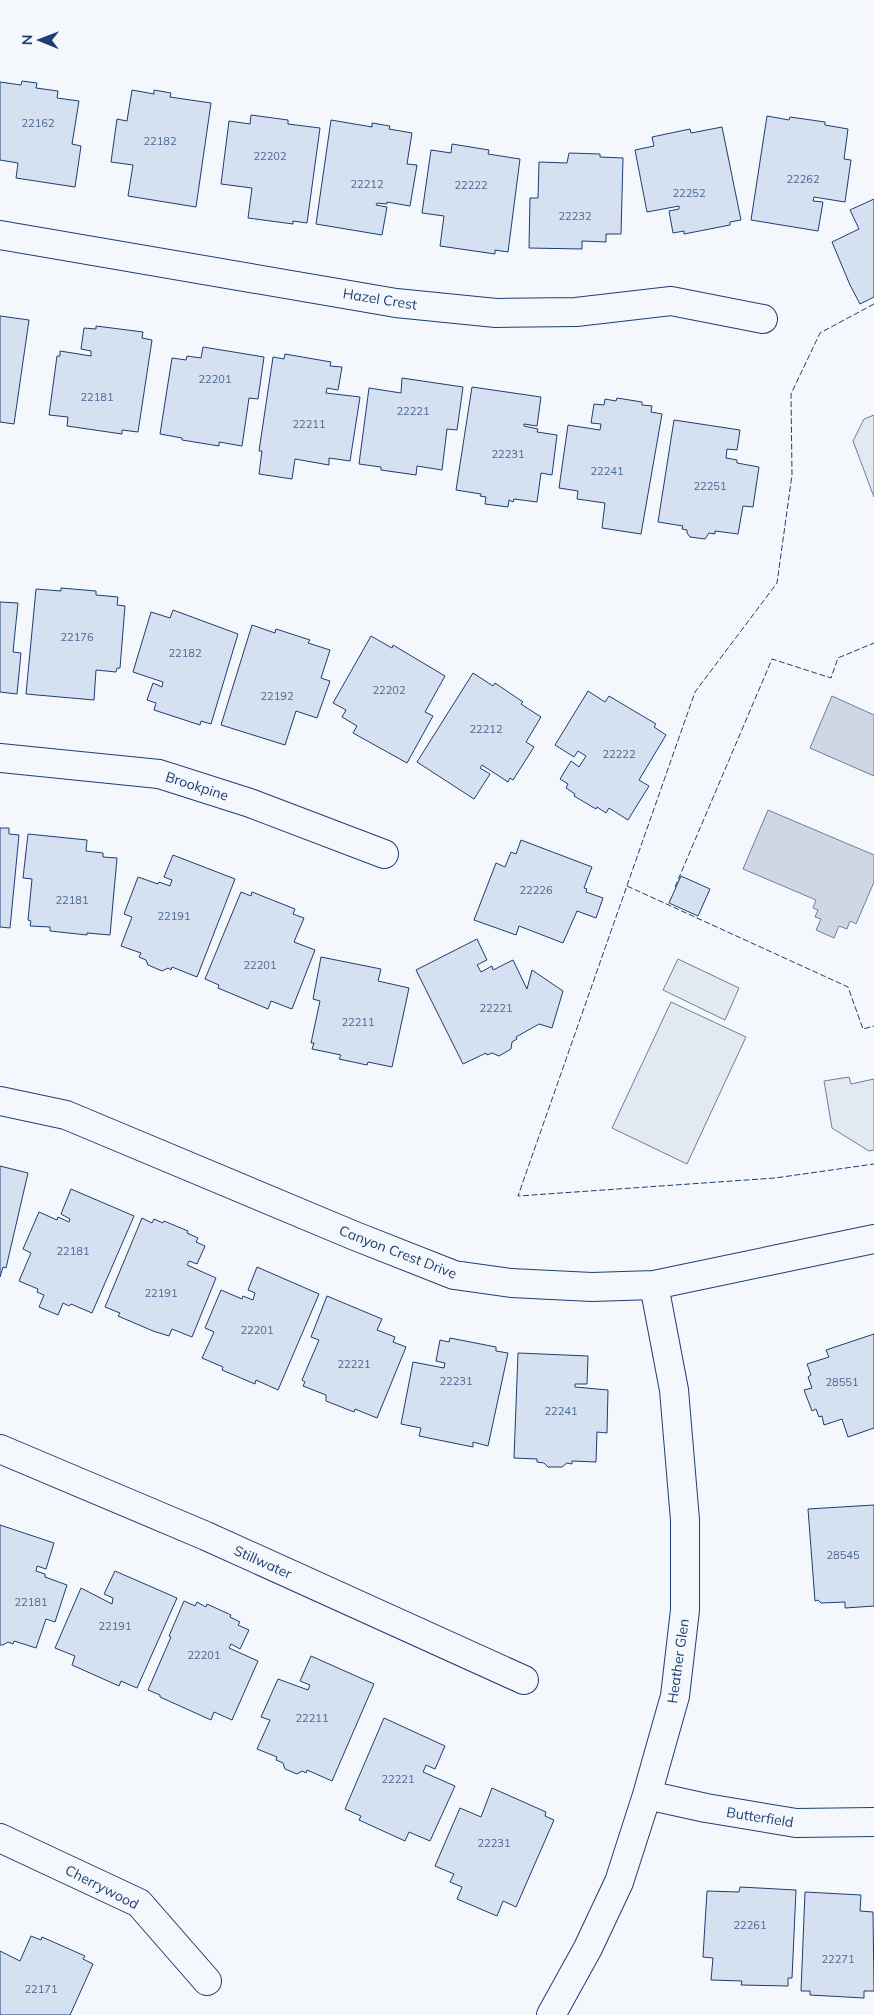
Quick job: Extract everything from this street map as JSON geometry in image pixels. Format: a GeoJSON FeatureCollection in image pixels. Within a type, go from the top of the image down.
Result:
{"type":"FeatureCollection","features":[{"type":"Feature","properties":{"kind":"street","name":"Hazel Crest"},"geometry":{"type":"LineString","coordinates":[[0,235],[396,303],[496,313],[576,312],[671,301],[763,319]]}},
{"type":"Feature","properties":{"kind":"street","name":"Brookpine"},"geometry":{"type":"LineString","coordinates":[[0,758],[159,774],[250,803],[384,854]]}},
{"type":"Feature","properties":{"kind":"street","name":"Canyon Crest Drive"},"geometry":{"type":"LineString","coordinates":[[0,1101],[66,1115],[355,1236],[454,1275],[520,1284],[592,1287],[654,1285],[874,1239]]}},
{"type":"Feature","properties":{"kind":"street","name":"Heather Glen"},"geometry":{"type":"LineString","coordinates":[[551,2015],[588,1948],[620,1882],[675,1696],[685,1610],[685,1520],[674,1390],[654,1285]]}},
{"type":"Feature","properties":{"kind":"street","name":"Stillwater"},"geometry":{"type":"LineString","coordinates":[[0,1449],[206,1536],[524,1680]]}},
{"type":"Feature","properties":{"kind":"street","name":"Butterfield"},"geometry":{"type":"LineString","coordinates":[[647,1795],[706,1808],[796,1823],[874,1822]]}},
{"type":"Feature","properties":{"kind":"street","name":"Cherrywood"},"geometry":{"type":"LineString","coordinates":[[0,1838],[139,1903],[207,1981]]}},
{"type":"Feature","properties":{"kind":"shaded area"},"geometry":{"type":"Polygon","coordinates":[[[874,415],[874,497],[853,441],[864,419],[874,415]]]}},
{"type":"Feature","properties":{"kind":"shaded area"},"geometry":{"type":"Polygon","coordinates":[[[832,696],[874,715],[874,776],[810,748],[832,696]]]}},
{"type":"Feature","properties":{"kind":"shaded area"},"geometry":{"type":"Polygon","coordinates":[[[768,810],[874,855],[874,882],[856,924],[850,921],[847,929],[839,926],[834,938],[816,930],[821,919],[815,917],[818,910],[813,908],[816,900],[743,869],[768,810]]]}},
{"type":"Feature","properties":{"kind":"shaded area"},"geometry":{"type":"Polygon","coordinates":[[[678,959],[739,988],[725,1020],[663,990],[678,959]]]}},
{"type":"Feature","properties":{"kind":"shaded area"},"geometry":{"type":"Polygon","coordinates":[[[671,1002],[746,1037],[687,1164],[612,1128],[671,1002]]]}},
{"type":"Feature","properties":{"kind":"shaded area"},"geometry":{"type":"Polygon","coordinates":[[[849,1077],[851,1084],[874,1079],[874,1150],[869,1151],[832,1128],[824,1081],[849,1077]]]}},
{"type":"Feature","properties":{"kind":"building"},"geometry":{"type":"Polygon","coordinates":[[[22,81],[37,83],[36,88],[58,91],[57,98],[79,101],[72,144],[81,146],[75,187],[16,178],[18,163],[0,160],[0,82],[21,85],[22,81]]]}},
{"type":"Feature","properties":{"kind":"building"},"geometry":{"type":"Polygon","coordinates":[[[132,90],[154,94],[154,90],[171,93],[170,97],[211,103],[196,207],[128,196],[133,165],[111,162],[117,119],[127,121],[132,90]]]}},
{"type":"Feature","properties":{"kind":"building"},"geometry":{"type":"Polygon","coordinates":[[[251,115],[288,120],[288,124],[320,128],[307,223],[293,221],[293,224],[248,218],[252,188],[221,184],[229,121],[250,124],[251,115]]]}},
{"type":"Feature","properties":{"kind":"building"},"geometry":{"type":"Polygon","coordinates":[[[767,116],[789,120],[790,117],[825,122],[825,125],[848,129],[844,159],[851,160],[845,202],[814,197],[813,201],[823,202],[818,231],[751,220],[767,116]]]}},
{"type":"Feature","properties":{"kind":"building"},"geometry":{"type":"Polygon","coordinates":[[[331,120],[372,127],[372,123],[390,126],[389,129],[412,133],[407,164],[417,165],[410,206],[387,202],[387,204],[377,203],[376,205],[387,207],[382,235],[316,224],[331,120]]]}},
{"type":"Feature","properties":{"kind":"building"},"geometry":{"type":"Polygon","coordinates":[[[722,127],[741,220],[730,222],[730,225],[684,234],[684,231],[673,233],[669,211],[679,209],[679,206],[647,212],[635,150],[654,146],[652,137],[690,129],[691,133],[722,127]]]}},
{"type":"Feature","properties":{"kind":"building"},"geometry":{"type":"Polygon","coordinates":[[[452,144],[489,150],[488,154],[520,159],[508,252],[495,250],[495,254],[440,246],[444,216],[422,213],[431,150],[451,153],[452,144]]]}},
{"type":"Feature","properties":{"kind":"building"},"geometry":{"type":"Polygon","coordinates":[[[569,153],[600,154],[600,157],[623,158],[621,234],[606,234],[606,242],[582,241],[582,249],[529,248],[530,198],[538,198],[539,162],[567,163],[569,153]]]}},
{"type":"Feature","properties":{"kind":"building"},"geometry":{"type":"Polygon","coordinates":[[[874,199],[874,297],[860,304],[832,242],[859,229],[850,210],[874,199]]]}},
{"type":"Feature","properties":{"kind":"building"},"geometry":{"type":"Polygon","coordinates":[[[0,316],[29,320],[14,424],[0,422],[0,316]]]}},
{"type":"Feature","properties":{"kind":"building"},"geometry":{"type":"Polygon","coordinates":[[[96,326],[143,332],[142,338],[152,340],[138,432],[122,430],[122,434],[67,426],[68,417],[49,415],[57,356],[60,356],[60,351],[91,356],[91,351],[81,349],[84,328],[96,329],[96,326]]]}},
{"type":"Feature","properties":{"kind":"building"},"geometry":{"type":"Polygon","coordinates":[[[203,347],[264,357],[258,399],[249,398],[242,446],[219,442],[219,446],[160,434],[172,358],[186,360],[187,356],[201,358],[203,347]]]}},
{"type":"Feature","properties":{"kind":"building"},"geometry":{"type":"Polygon","coordinates":[[[285,354],[331,362],[330,366],[342,367],[338,390],[327,388],[326,393],[360,397],[350,461],[329,458],[329,465],[295,459],[292,479],[259,474],[262,451],[259,451],[273,357],[284,359],[285,354]]]}},
{"type":"Feature","properties":{"kind":"building"},"geometry":{"type":"Polygon","coordinates":[[[402,378],[463,387],[457,430],[447,429],[442,470],[417,466],[416,475],[381,470],[381,467],[359,464],[369,388],[401,393],[402,378]]]}},
{"type":"Feature","properties":{"kind":"building"},"geometry":{"type":"Polygon","coordinates":[[[472,387],[541,397],[537,426],[524,424],[524,426],[538,429],[537,432],[557,435],[552,475],[541,473],[537,502],[514,499],[513,502],[509,500],[508,507],[485,504],[486,497],[480,496],[481,494],[456,490],[472,387]]]}},
{"type":"Feature","properties":{"kind":"building"},"geometry":{"type":"Polygon","coordinates":[[[617,398],[642,402],[642,405],[652,406],[651,412],[662,414],[641,534],[602,528],[605,503],[577,499],[578,491],[559,488],[568,425],[600,430],[601,424],[591,423],[594,404],[604,405],[605,399],[616,401],[617,398]]]}},
{"type":"Feature","properties":{"kind":"building"},"geometry":{"type":"Polygon","coordinates":[[[674,420],[740,430],[737,450],[727,449],[726,458],[737,460],[737,463],[759,467],[753,507],[743,506],[738,534],[715,531],[715,534],[709,533],[705,539],[690,537],[687,530],[682,529],[683,526],[658,522],[674,420]]]}},
{"type":"Feature","properties":{"kind":"building"},"geometry":{"type":"Polygon","coordinates":[[[61,588],[96,591],[96,595],[118,597],[117,605],[125,606],[120,668],[117,668],[116,672],[96,670],[94,700],[26,694],[36,589],[61,591],[61,588]]]}},
{"type":"Feature","properties":{"kind":"building"},"geometry":{"type":"Polygon","coordinates":[[[0,602],[18,603],[13,652],[21,653],[17,694],[0,692],[0,602]]]}},
{"type":"Feature","properties":{"kind":"building"},"geometry":{"type":"Polygon","coordinates":[[[173,610],[238,634],[211,724],[201,721],[200,725],[154,710],[156,703],[147,700],[153,683],[162,687],[163,682],[133,672],[151,612],[170,618],[173,610]]]}},
{"type":"Feature","properties":{"kind":"building"},"geometry":{"type":"Polygon","coordinates":[[[252,625],[275,633],[276,629],[310,640],[308,643],[330,650],[321,678],[330,681],[317,718],[296,711],[285,745],[221,725],[252,625]]]}},
{"type":"Feature","properties":{"kind":"building"},"geometry":{"type":"Polygon","coordinates":[[[371,636],[392,648],[393,645],[445,676],[425,712],[433,716],[407,763],[353,733],[357,726],[342,717],[346,710],[333,703],[371,636]]]}},
{"type":"Feature","properties":{"kind":"building"},"geometry":{"type":"Polygon","coordinates":[[[473,673],[493,686],[495,683],[541,717],[526,742],[534,747],[513,780],[510,778],[508,782],[482,765],[480,768],[490,774],[474,799],[417,762],[473,673]]]}},
{"type":"Feature","properties":{"kind":"building"},"geometry":{"type":"Polygon","coordinates":[[[588,691],[605,702],[609,696],[656,724],[654,727],[666,735],[639,780],[649,786],[628,820],[609,808],[606,813],[574,796],[575,794],[566,788],[568,784],[560,779],[571,761],[579,767],[586,756],[578,751],[574,757],[555,745],[588,691]]]}},
{"type":"Feature","properties":{"kind":"building"},"geometry":{"type":"Polygon","coordinates":[[[0,828],[9,828],[9,834],[19,835],[10,928],[0,927],[0,828]]]}},
{"type":"Feature","properties":{"kind":"building"},"geometry":{"type":"Polygon","coordinates":[[[28,834],[87,840],[86,851],[103,853],[103,857],[117,858],[110,935],[87,933],[87,935],[50,931],[50,927],[30,926],[31,921],[28,920],[32,879],[23,878],[28,834]]]}},
{"type":"Feature","properties":{"kind":"building"},"geometry":{"type":"Polygon","coordinates":[[[521,840],[592,867],[584,888],[587,889],[586,892],[603,898],[596,918],[577,911],[563,943],[519,926],[516,935],[474,920],[496,863],[505,867],[511,852],[516,854],[521,840]]]}},
{"type":"Feature","properties":{"kind":"building"},"geometry":{"type":"Polygon","coordinates":[[[173,855],[235,879],[197,977],[172,967],[171,970],[168,968],[162,971],[148,965],[146,960],[139,957],[141,953],[121,946],[132,917],[124,914],[138,877],[170,886],[172,880],[164,877],[173,855]]]}},
{"type":"Feature","properties":{"kind":"building"},"geometry":{"type":"Polygon","coordinates":[[[681,876],[710,889],[698,916],[669,903],[681,876]]]}},
{"type":"Feature","properties":{"kind":"building"},"geometry":{"type":"Polygon","coordinates":[[[241,892],[251,896],[252,892],[295,909],[293,914],[304,918],[294,942],[315,950],[292,1009],[271,1001],[268,1009],[218,988],[219,985],[205,979],[241,892]]]}},
{"type":"Feature","properties":{"kind":"building"},"geometry":{"type":"Polygon","coordinates":[[[477,939],[487,960],[477,965],[481,972],[492,966],[493,970],[513,960],[527,989],[532,970],[563,991],[552,1028],[539,1024],[516,1037],[517,1039],[512,1042],[511,1049],[499,1056],[492,1053],[487,1055],[486,1053],[463,1064],[416,970],[477,939]]]}},
{"type":"Feature","properties":{"kind":"building"},"geometry":{"type":"Polygon","coordinates":[[[321,957],[381,969],[378,981],[409,988],[392,1067],[368,1062],[367,1065],[339,1059],[341,1055],[312,1049],[314,1043],[311,1043],[320,1001],[313,999],[321,957]]]}},
{"type":"Feature","properties":{"kind":"building"},"geometry":{"type":"Polygon","coordinates":[[[0,1166],[28,1173],[6,1268],[3,1267],[0,1277],[0,1166]]]}},
{"type":"Feature","properties":{"kind":"building"},"geometry":{"type":"Polygon","coordinates":[[[71,1189],[134,1216],[92,1313],[71,1304],[69,1306],[63,1303],[58,1315],[39,1307],[44,1295],[37,1292],[38,1289],[19,1281],[31,1253],[23,1249],[39,1212],[57,1220],[58,1217],[69,1222],[70,1219],[61,1214],[71,1189]]]}},
{"type":"Feature","properties":{"kind":"building"},"geometry":{"type":"Polygon","coordinates":[[[142,1218],[152,1223],[154,1219],[163,1223],[164,1221],[188,1231],[187,1233],[198,1238],[196,1242],[205,1246],[197,1264],[189,1261],[187,1265],[216,1278],[192,1337],[172,1329],[169,1336],[153,1331],[118,1316],[120,1313],[105,1307],[142,1218]]]}},
{"type":"Feature","properties":{"kind":"building"},"geometry":{"type":"Polygon","coordinates":[[[257,1267],[319,1294],[278,1390],[256,1380],[255,1384],[222,1370],[223,1367],[202,1358],[214,1332],[205,1328],[221,1290],[242,1299],[243,1296],[253,1300],[255,1293],[248,1290],[257,1267]]]}},
{"type":"Feature","properties":{"kind":"building"},"geometry":{"type":"Polygon","coordinates":[[[327,1296],[382,1319],[377,1330],[395,1337],[393,1342],[406,1347],[377,1418],[355,1409],[354,1412],[326,1401],[326,1395],[303,1386],[305,1382],[302,1380],[319,1340],[311,1337],[327,1296]]]}},
{"type":"Feature","properties":{"kind":"building"},"geometry":{"type":"Polygon","coordinates":[[[874,1334],[874,1428],[848,1437],[842,1419],[824,1425],[822,1416],[819,1417],[816,1409],[812,1411],[804,1390],[812,1388],[808,1377],[811,1375],[807,1364],[829,1357],[826,1350],[874,1334]]]}},
{"type":"Feature","properties":{"kind":"building"},"geometry":{"type":"Polygon","coordinates":[[[450,1338],[496,1347],[496,1351],[508,1353],[488,1446],[473,1442],[473,1447],[419,1436],[421,1428],[401,1424],[413,1362],[444,1368],[445,1363],[436,1361],[440,1340],[449,1342],[450,1338]]]}},
{"type":"Feature","properties":{"kind":"building"},"geometry":{"type":"Polygon","coordinates":[[[518,1353],[588,1356],[587,1384],[575,1384],[575,1387],[608,1390],[607,1433],[597,1432],[596,1462],[572,1461],[572,1464],[567,1463],[562,1467],[548,1467],[544,1463],[537,1462],[537,1459],[514,1458],[518,1353]]]}},
{"type":"Feature","properties":{"kind":"building"},"geometry":{"type":"Polygon","coordinates":[[[874,1505],[874,1606],[845,1608],[845,1602],[821,1603],[818,1600],[815,1601],[808,1509],[874,1505]]]}},
{"type":"Feature","properties":{"kind":"building"},"geometry":{"type":"Polygon","coordinates":[[[0,1525],[54,1543],[46,1569],[37,1566],[36,1571],[45,1574],[45,1577],[67,1585],[55,1622],[46,1619],[36,1648],[14,1641],[13,1644],[8,1642],[0,1645],[0,1525]]]}},
{"type":"Feature","properties":{"kind":"building"},"geometry":{"type":"Polygon","coordinates":[[[115,1571],[177,1598],[137,1688],[121,1681],[119,1686],[72,1665],[75,1656],[55,1648],[81,1588],[112,1604],[113,1598],[104,1594],[115,1571]]]}},
{"type":"Feature","properties":{"kind":"building"},"geometry":{"type":"Polygon","coordinates":[[[184,1601],[195,1606],[197,1602],[206,1607],[207,1604],[231,1615],[230,1617],[240,1622],[238,1625],[249,1630],[240,1649],[231,1644],[229,1648],[258,1661],[232,1720],[214,1712],[211,1720],[148,1690],[184,1601]]]}},
{"type":"Feature","properties":{"kind":"building"},"geometry":{"type":"Polygon","coordinates":[[[311,1656],[374,1684],[332,1781],[307,1770],[306,1773],[302,1771],[297,1774],[285,1769],[283,1763],[276,1760],[277,1757],[257,1749],[270,1720],[261,1717],[278,1679],[308,1690],[310,1685],[300,1681],[311,1656]]]}},
{"type":"Feature","properties":{"kind":"building"},"geometry":{"type":"Polygon","coordinates":[[[384,1718],[445,1746],[435,1769],[426,1765],[423,1772],[455,1786],[430,1841],[409,1832],[405,1841],[359,1820],[361,1816],[345,1809],[384,1718]]]}},
{"type":"Feature","properties":{"kind":"building"},"geometry":{"type":"Polygon","coordinates":[[[492,1788],[546,1812],[545,1816],[554,1820],[516,1907],[503,1901],[497,1916],[457,1899],[462,1887],[450,1882],[454,1874],[435,1866],[460,1808],[481,1817],[492,1788]]]}},
{"type":"Feature","properties":{"kind":"building"},"geometry":{"type":"Polygon","coordinates":[[[740,1887],[796,1890],[792,1978],[788,1978],[788,1986],[741,1985],[742,1981],[711,1980],[713,1958],[703,1957],[707,1891],[739,1892],[740,1887]]]}},
{"type":"Feature","properties":{"kind":"building"},"geometry":{"type":"Polygon","coordinates":[[[805,1892],[861,1895],[860,1911],[873,1912],[874,1991],[864,1991],[864,1998],[810,1995],[810,1991],[801,1991],[805,1892]]]}},
{"type":"Feature","properties":{"kind":"building"},"geometry":{"type":"Polygon","coordinates":[[[31,1936],[41,1940],[42,1937],[85,1956],[83,1959],[93,1964],[70,2015],[0,2015],[0,1951],[20,1961],[31,1936]]]}},
{"type":"Feature","properties":{"kind":"fence"},"geometry":{"type":"LineString","coordinates":[[874,304],[820,333],[791,394],[792,475],[777,583],[695,692],[518,1196],[775,1178],[874,1164]]}},
{"type":"Feature","properties":{"kind":"fence"},"geometry":{"type":"LineString","coordinates":[[675,887],[772,659],[831,678],[838,658],[874,643]]}},
{"type":"Feature","properties":{"kind":"fence"},"geometry":{"type":"LineString","coordinates":[[627,886],[848,987],[863,1029],[874,1026]]}}]}
